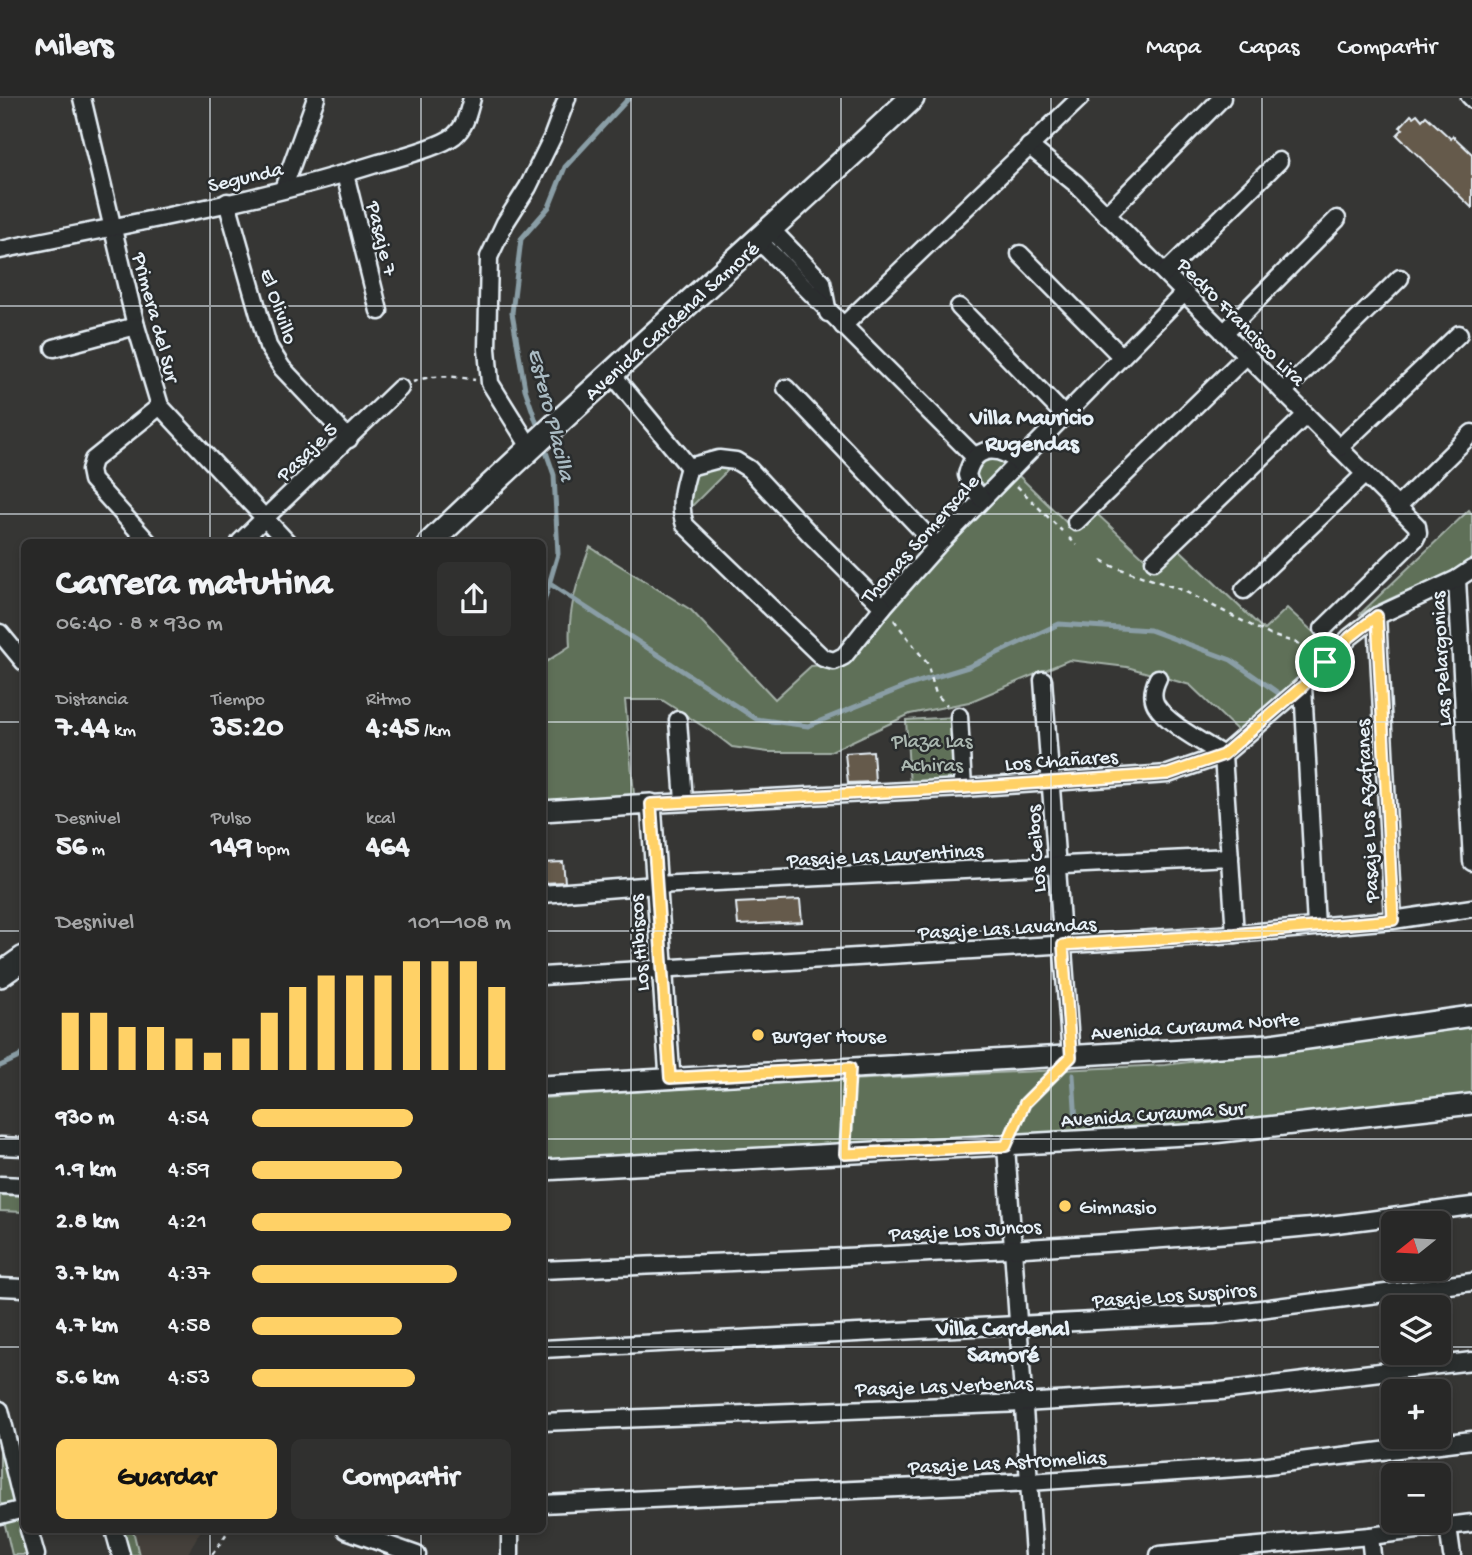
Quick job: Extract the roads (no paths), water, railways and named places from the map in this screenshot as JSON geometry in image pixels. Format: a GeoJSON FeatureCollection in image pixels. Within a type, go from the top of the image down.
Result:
{"type":"FeatureCollection","features":[{"type":"Feature","properties":{"kind":"main road","name":"Avenida Cardenal Samoré"},"geometry":{"type":"LineString","coordinates":[[434,539],[530,447],[765,236],[912,98]]}},
{"type":"Feature","properties":{"kind":"main road"},"geometry":{"type":"LineString","coordinates":[[0,975],[21,960]]}},
{"type":"Feature","properties":{"kind":"street","name":"Primera del Sur"},"geometry":{"type":"LineString","coordinates":[[82,98],[136,326],[160,406],[285,539]]}},
{"type":"Feature","properties":{"kind":"street"},"geometry":{"type":"LineString","coordinates":[[283,189],[316,98]]}},
{"type":"Feature","properties":{"kind":"street","name":"Segunda"},"geometry":{"type":"LineString","coordinates":[[0,250],[345,174],[450,139],[461,128],[472,98]]}},
{"type":"Feature","properties":{"kind":"street"},"geometry":{"type":"LineString","coordinates":[[530,447],[491,383],[487,349],[489,257],[505,223],[528,187],[552,138],[567,98]]}},
{"type":"Feature","properties":{"kind":"street"},"geometry":{"type":"LineString","coordinates":[[842,326],[1080,98]]}},
{"type":"Feature","properties":{"kind":"street"},"geometry":{"type":"LineString","coordinates":[[1106,215],[1222,98]]}},
{"type":"Feature","properties":{"kind":"street","name":"Pedro Francisco Lira"},"geometry":{"type":"LineString","coordinates":[[1029,146],[1075,183],[1417,526],[1415,539],[1323,629]]}},
{"type":"Feature","properties":{"kind":"street"},"geometry":{"type":"LineString","coordinates":[[1165,273],[1279,161]]}},
{"type":"Feature","properties":{"kind":"street","name":"Pasaje 7"},"geometry":{"type":"LineString","coordinates":[[345,174],[379,311]]}},
{"type":"Feature","properties":{"kind":"street","name":"El Olivillo"},"geometry":{"type":"LineString","coordinates":[[227,202],[268,346],[282,368],[349,439]]}},
{"type":"Feature","properties":{"kind":"street"},"geometry":{"type":"LineString","coordinates":[[1224,332],[1337,219]]}},
{"type":"Feature","properties":{"kind":"street"},"geometry":{"type":"LineString","coordinates":[[765,236],[822,282],[828,313],[974,456]]}},
{"type":"Feature","properties":{"kind":"street"},"geometry":{"type":"LineString","coordinates":[[1020,254],[1121,356]]}},
{"type":"Feature","properties":{"kind":"street"},"geometry":{"type":"LineString","coordinates":[[1283,392],[1400,278]]}},
{"type":"Feature","properties":{"kind":"street","name":"Thomas Somerscale"},"geometry":{"type":"LineString","coordinates":[[689,467],[682,491],[681,515],[685,525],[823,658],[834,661],[844,656],[937,546],[1184,293]]}},
{"type":"Feature","properties":{"kind":"street"},"geometry":{"type":"LineString","coordinates":[[959,307],[1063,414]]}},
{"type":"Feature","properties":{"kind":"street"},"geometry":{"type":"LineString","coordinates":[[54,348],[136,326]]}},
{"type":"Feature","properties":{"kind":"street"},"geometry":{"type":"LineString","coordinates":[[1339,448],[1459,334]]}},
{"type":"Feature","properties":{"kind":"street"},"geometry":{"type":"LineString","coordinates":[[1076,522],[1247,355]]}},
{"type":"Feature","properties":{"kind":"street"},"geometry":{"type":"LineString","coordinates":[[611,374],[689,467],[719,459],[737,461],[749,469],[883,607]]}},
{"type":"Feature","properties":{"kind":"street","name":"Pasaje 5"},"geometry":{"type":"LineString","coordinates":[[243,539],[400,388]]}},
{"type":"Feature","properties":{"kind":"street"},"geometry":{"type":"LineString","coordinates":[[786,388],[937,546]]}},
{"type":"Feature","properties":{"kind":"street"},"geometry":{"type":"LineString","coordinates":[[145,539],[92,480],[90,470],[93,460],[160,406]]}},
{"type":"Feature","properties":{"kind":"street"},"geometry":{"type":"LineString","coordinates":[[1154,561],[1306,415]]}},
{"type":"Feature","properties":{"kind":"street"},"geometry":{"type":"LineString","coordinates":[[1397,507],[1472,433]]}},
{"type":"Feature","properties":{"kind":"street"},"geometry":{"type":"LineString","coordinates":[[982,499],[971,486],[967,475],[974,456],[984,451],[996,451],[1008,454],[1018,462]]}},
{"type":"Feature","properties":{"kind":"street"},"geometry":{"type":"LineString","coordinates":[[1244,590],[1365,474]]}},
{"type":"Feature","properties":{"kind":"street","name":"Los Chañares"},"geometry":{"type":"LineString","coordinates":[[546,811],[1168,774],[1223,755],[1303,686],[1350,637],[1377,616],[1457,579],[1472,569]]}},
{"type":"Feature","properties":{"kind":"street","name":"Las Pelargonias"},"geometry":{"type":"LineString","coordinates":[[1457,579],[1466,647],[1472,862]]}},
{"type":"Feature","properties":{"kind":"street","name":"Pasaje Los Azafranes"},"geometry":{"type":"LineString","coordinates":[[1377,616],[1393,920]]}},
{"type":"Feature","properties":{"kind":"street"},"geometry":{"type":"LineString","coordinates":[[0,633],[21,658]]}},
{"type":"Feature","properties":{"kind":"street"},"geometry":{"type":"LineString","coordinates":[[1158,678],[1154,687],[1154,703],[1192,736],[1223,755],[1235,934]]}},
{"type":"Feature","properties":{"kind":"street","name":"Los Ceibos"},"geometry":{"type":"LineString","coordinates":[[1043,680],[1071,1057]]}},
{"type":"Feature","properties":{"kind":"street"},"geometry":{"type":"LineString","coordinates":[[1303,686],[1317,926]]}},
{"type":"Feature","properties":{"kind":"street"},"geometry":{"type":"LineString","coordinates":[[959,716],[963,788]]}},
{"type":"Feature","properties":{"kind":"street"},"geometry":{"type":"LineString","coordinates":[[678,720],[684,801]]}},
{"type":"Feature","properties":{"kind":"street","name":"Los Hibiscos"},"geometry":{"type":"LineString","coordinates":[[651,804],[670,1078]]}},
{"type":"Feature","properties":{"kind":"street","name":"Pasaje Las Laurentinas"},"geometry":{"type":"LineString","coordinates":[[546,894],[1230,858]]}},
{"type":"Feature","properties":{"kind":"street","name":"Pasaje Las Lavandas"},"geometry":{"type":"LineString","coordinates":[[546,976],[1235,934],[1393,920],[1472,908]]}},
{"type":"Feature","properties":{"kind":"street","name":"Avenida Curauma Norte"},"geometry":{"type":"LineString","coordinates":[[546,1086],[1271,1044],[1472,1016]]}},
{"type":"Feature","properties":{"kind":"street","name":"Avenida Curauma Sur"},"geometry":{"type":"LineString","coordinates":[[546,1170],[1203,1134],[1472,1104]]}},
{"type":"Feature","properties":{"kind":"street"},"geometry":{"type":"LineString","coordinates":[[0,1146],[21,1147]]}},
{"type":"Feature","properties":{"kind":"street"},"geometry":{"type":"LineString","coordinates":[[1006,1146],[1034,1555]]}},
{"type":"Feature","properties":{"kind":"street"},"geometry":{"type":"LineString","coordinates":[[0,1185],[21,1186]]}},
{"type":"Feature","properties":{"kind":"street","name":"Pasaje Los Juncos"},"geometry":{"type":"LineString","coordinates":[[546,1270],[1012,1247],[1301,1228],[1472,1206]]}},
{"type":"Feature","properties":{"kind":"street","name":"Pasaje Los Suspiros"},"geometry":{"type":"LineString","coordinates":[[546,1349],[1213,1315],[1472,1282]]}},
{"type":"Feature","properties":{"kind":"street"},"geometry":{"type":"LineString","coordinates":[[0,1287],[21,1288]]}},
{"type":"Feature","properties":{"kind":"street","name":"Pasaje Las Verbenas"},"geometry":{"type":"LineString","coordinates":[[546,1422],[1023,1403],[1221,1391],[1472,1360]]}},
{"type":"Feature","properties":{"kind":"street"},"geometry":{"type":"LineString","coordinates":[[0,1410],[21,1497]]}},
{"type":"Feature","properties":{"kind":"street","name":"Pasaje Las Astromelias"},"geometry":{"type":"LineString","coordinates":[[546,1504],[1029,1482],[1251,1467],[1472,1440]]}},
{"type":"Feature","properties":{"kind":"street"},"geometry":{"type":"LineString","coordinates":[[0,1515],[21,1510]]}},
{"type":"Feature","properties":{"kind":"street"},"geometry":{"type":"LineString","coordinates":[[1451,1526],[1472,1523]]}},
{"type":"Feature","properties":{"kind":"street"},"geometry":{"type":"LineString","coordinates":[[30,1533],[36,1555]]}},
{"type":"Feature","properties":{"kind":"street"},"geometry":{"type":"LineString","coordinates":[[115,1533],[121,1555]]}},
{"type":"Feature","properties":{"kind":"street"},"geometry":{"type":"LineString","coordinates":[[355,1533],[417,1555]]}},
{"type":"Feature","properties":{"kind":"street"},"geometry":{"type":"LineString","coordinates":[[510,1533],[510,1555]]}},
{"type":"Feature","properties":{"kind":"street"},"geometry":{"type":"LineString","coordinates":[[1159,1555],[1292,1549],[1393,1533]]}},
{"type":"Feature","properties":{"kind":"street"},"geometry":{"type":"LineString","coordinates":[[1449,1533],[1452,1555]]}},
{"type":"Feature","properties":{"kind":"street"},"geometry":{"type":"LineString","coordinates":[[1370,1536],[1372,1555]]}},
{"type":"Feature","properties":{"kind":"lane"},"geometry":{"type":"LineString","coordinates":[[1466,98],[1472,104]]}},
{"type":"Feature","properties":{"kind":"waterway","name":"Estero Placilla"},"geometry":{"type":"LineString","coordinates":[[539,430],[525,389],[512,313],[521,239],[549,207],[565,167],[629,98]]}},
{"type":"Feature","properties":{"kind":"waterway","name":"Estero Placilla"},"geometry":{"type":"LineString","coordinates":[[544,446],[554,475],[558,554],[546,594]]}},
{"type":"Feature","properties":{"kind":"waterway"},"geometry":{"type":"LineString","coordinates":[[550,584],[756,719],[808,726],[909,685],[968,667],[1059,624],[1150,630],[1231,660],[1284,697]]}},
{"type":"Feature","properties":{"kind":"waterway","name":"Estero Placilla"},"geometry":{"type":"LineString","coordinates":[[0,1066],[21,1055]]}},
{"type":"Feature","properties":{"kind":"waterway"},"geometry":{"type":"LineString","coordinates":[[1073,1075],[1076,1123]]}},
{"type":"Feature","properties":{"kind":"place","name":"Burger House"},"geometry":{"type":"Point","coordinates":[758,1035]}},
{"type":"Feature","properties":{"kind":"place","name":"Gimnasio"},"geometry":{"type":"Point","coordinates":[1065,1206]}},
{"type":"Feature","properties":{"kind":"district","name":"Villa Mauricio Rugendas"},"geometry":{"type":"Point","coordinates":[1032,429]}},
{"type":"Feature","properties":{"kind":"district","name":"Villa Cardenal Samoré"},"geometry":{"type":"Point","coordinates":[1003,1340]}},
{"type":"Feature","properties":{"kind":"park label","name":"Plaza Las Achiras"},"geometry":{"type":"Point","coordinates":[932,752]}}]}
